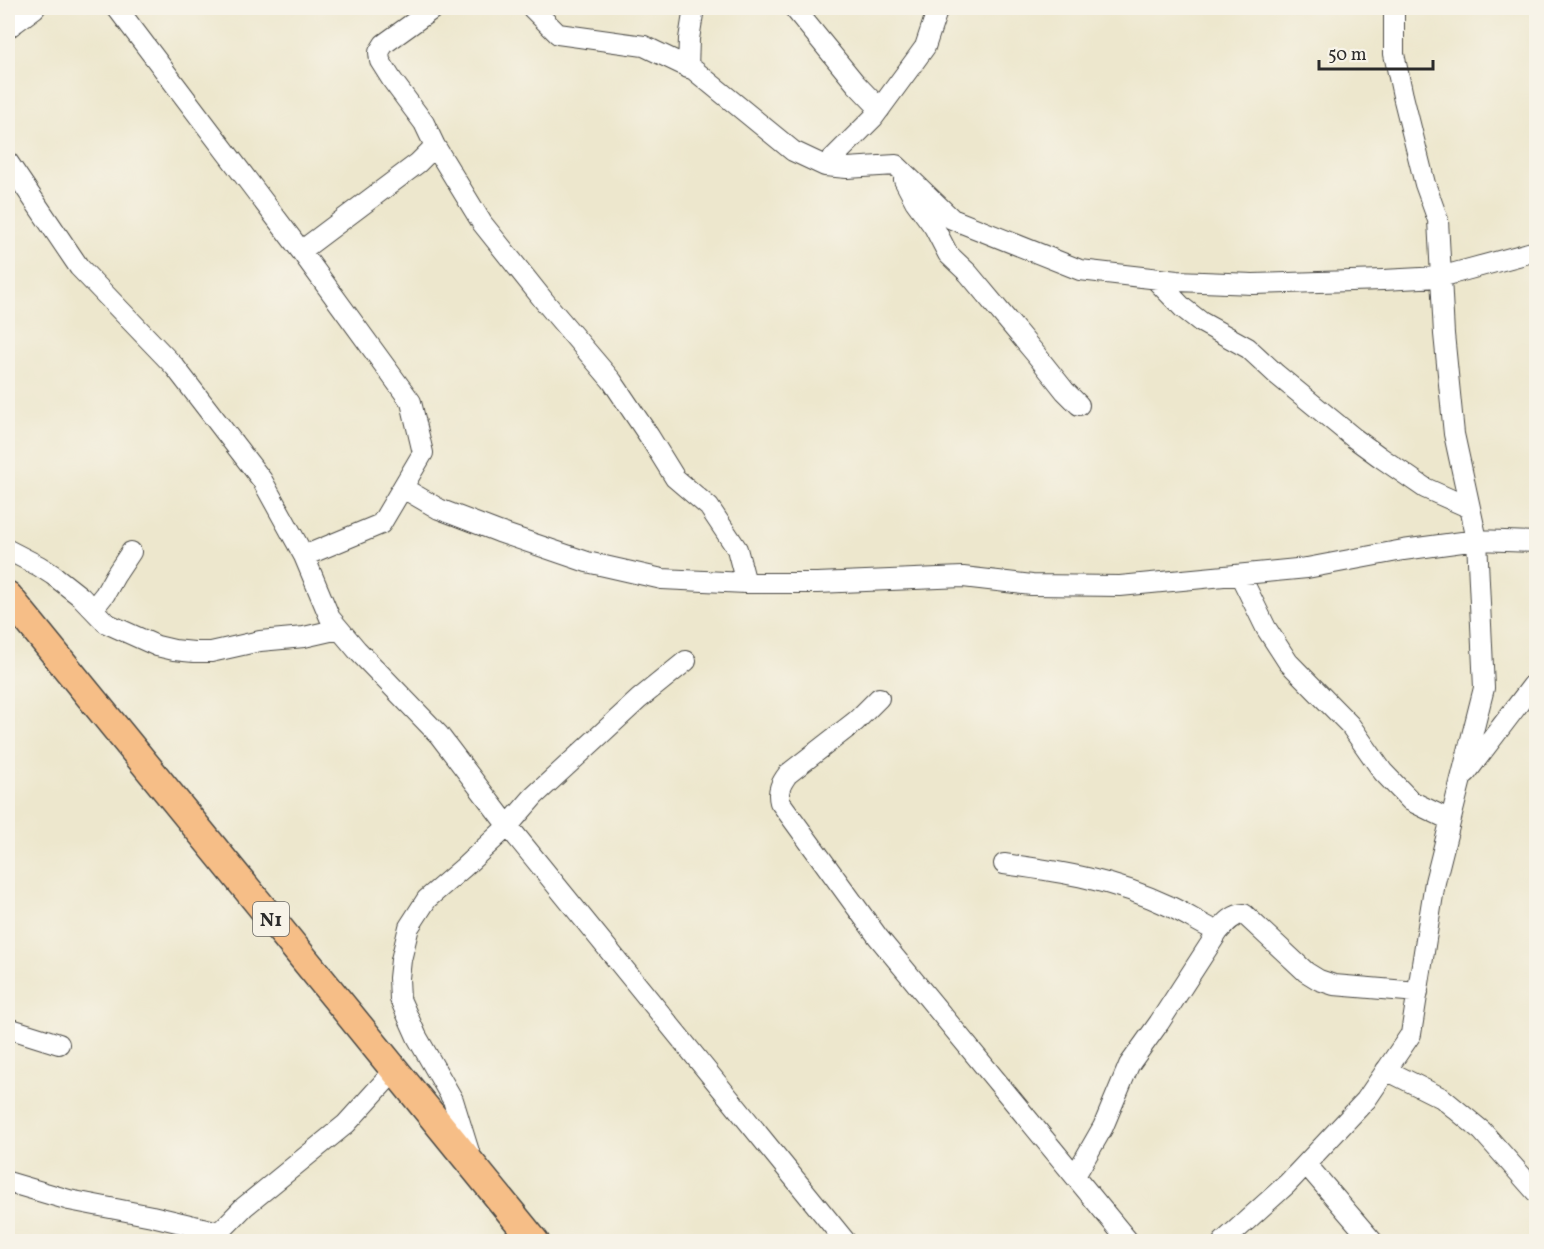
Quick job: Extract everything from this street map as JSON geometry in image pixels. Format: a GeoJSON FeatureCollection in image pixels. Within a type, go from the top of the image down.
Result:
{"type":"FeatureCollection","features":[{"type":"Feature","properties":{"kind":"highway","name":"N1"},"geometry":{"type":"LineString","coordinates":[[8,596],[535,1242]]}},
{"type":"Feature","properties":{"kind":"street"},"geometry":{"type":"LineString","coordinates":[[8,28],[35,8]]}},
{"type":"Feature","properties":{"kind":"street"},"geometry":{"type":"LineString","coordinates":[[117,8],[302,251],[411,402],[423,453],[381,524],[304,556]]}},
{"type":"Feature","properties":{"kind":"street"},"geometry":{"type":"LineString","coordinates":[[434,8],[384,44],[379,52],[380,61],[424,123],[435,146],[482,223],[612,381],[675,478],[709,507],[737,549],[746,583]]}},
{"type":"Feature","properties":{"kind":"street"},"geometry":{"type":"LineString","coordinates":[[532,8],[558,34],[644,46],[694,70],[793,151],[825,166],[848,168],[896,165],[952,219],[1080,270],[1177,281],[1253,284],[1440,277],[1536,251]]}},
{"type":"Feature","properties":{"kind":"street"},"geometry":{"type":"LineString","coordinates":[[688,68],[689,39],[694,8]]}},
{"type":"Feature","properties":{"kind":"street"},"geometry":{"type":"LineString","coordinates":[[794,8],[856,84],[880,109]]}},
{"type":"Feature","properties":{"kind":"street"},"geometry":{"type":"LineString","coordinates":[[825,166],[880,109],[925,46],[938,8]]}},
{"type":"Feature","properties":{"kind":"street"},"geometry":{"type":"LineString","coordinates":[[1223,1242],[1287,1184],[1366,1100],[1411,1034],[1435,882],[1484,688],[1477,540],[1454,434],[1444,334],[1438,220],[1425,184],[1394,54],[1394,8]]}},
{"type":"Feature","properties":{"kind":"street"},"geometry":{"type":"LineString","coordinates":[[302,251],[418,163],[435,146]]}},
{"type":"Feature","properties":{"kind":"street"},"geometry":{"type":"LineString","coordinates":[[8,162],[79,267],[175,367],[262,480],[304,556],[330,618],[357,651],[439,735],[508,826],[846,1242]]}},
{"type":"Feature","properties":{"kind":"street"},"geometry":{"type":"LineString","coordinates":[[896,165],[948,254],[968,273],[1079,405]]}},
{"type":"Feature","properties":{"kind":"street"},"geometry":{"type":"LineString","coordinates":[[1155,279],[1182,308],[1201,322],[1248,348],[1276,374],[1380,457],[1425,488],[1470,508]]}},
{"type":"Feature","properties":{"kind":"street"},"geometry":{"type":"LineString","coordinates":[[403,488],[439,509],[499,532],[587,562],[662,579],[746,583],[963,577],[1032,585],[1120,586],[1306,568],[1403,550],[1477,540],[1536,542]]}},
{"type":"Feature","properties":{"kind":"street"},"geometry":{"type":"LineString","coordinates":[[8,550],[39,566],[81,597],[106,623],[157,646],[194,652],[212,651],[260,641],[304,637],[339,629]]}},
{"type":"Feature","properties":{"kind":"street"},"geometry":{"type":"LineString","coordinates":[[93,609],[131,552]]}},
{"type":"Feature","properties":{"kind":"street"},"geometry":{"type":"LineString","coordinates":[[1240,575],[1266,628],[1288,662],[1350,725],[1383,772],[1411,801],[1450,820]]}},
{"type":"Feature","properties":{"kind":"street"},"geometry":{"type":"LineString","coordinates":[[474,1167],[453,1100],[417,1037],[400,999],[400,960],[409,927],[427,899],[508,826],[534,796],[639,699],[686,661]]}},
{"type":"Feature","properties":{"kind":"street"},"geometry":{"type":"LineString","coordinates":[[1461,780],[1536,681]]}},
{"type":"Feature","properties":{"kind":"street"},"geometry":{"type":"LineString","coordinates":[[879,698],[856,722],[788,774],[778,794],[780,802],[878,937],[1129,1242]]}},
{"type":"Feature","properties":{"kind":"street"},"geometry":{"type":"LineString","coordinates":[[1004,864],[1090,878],[1117,886],[1169,906],[1218,932]]}},
{"type":"Feature","properties":{"kind":"street"},"geometry":{"type":"LineString","coordinates":[[1075,1176],[1103,1128],[1129,1065],[1218,932],[1226,922],[1238,914],[1244,914],[1306,972],[1319,980],[1334,985],[1418,992]]}},
{"type":"Feature","properties":{"kind":"street"},"geometry":{"type":"LineString","coordinates":[[8,1028],[59,1044]]}},
{"type":"Feature","properties":{"kind":"street"},"geometry":{"type":"LineString","coordinates":[[8,1182],[69,1200],[152,1216],[215,1237],[244,1207],[346,1124],[395,1070]]}},
{"type":"Feature","properties":{"kind":"street"},"geometry":{"type":"LineString","coordinates":[[1386,1070],[1442,1098],[1482,1131],[1536,1192]]}},
{"type":"Feature","properties":{"kind":"street"},"geometry":{"type":"LineString","coordinates":[[1306,1164],[1373,1242]]}}]}
